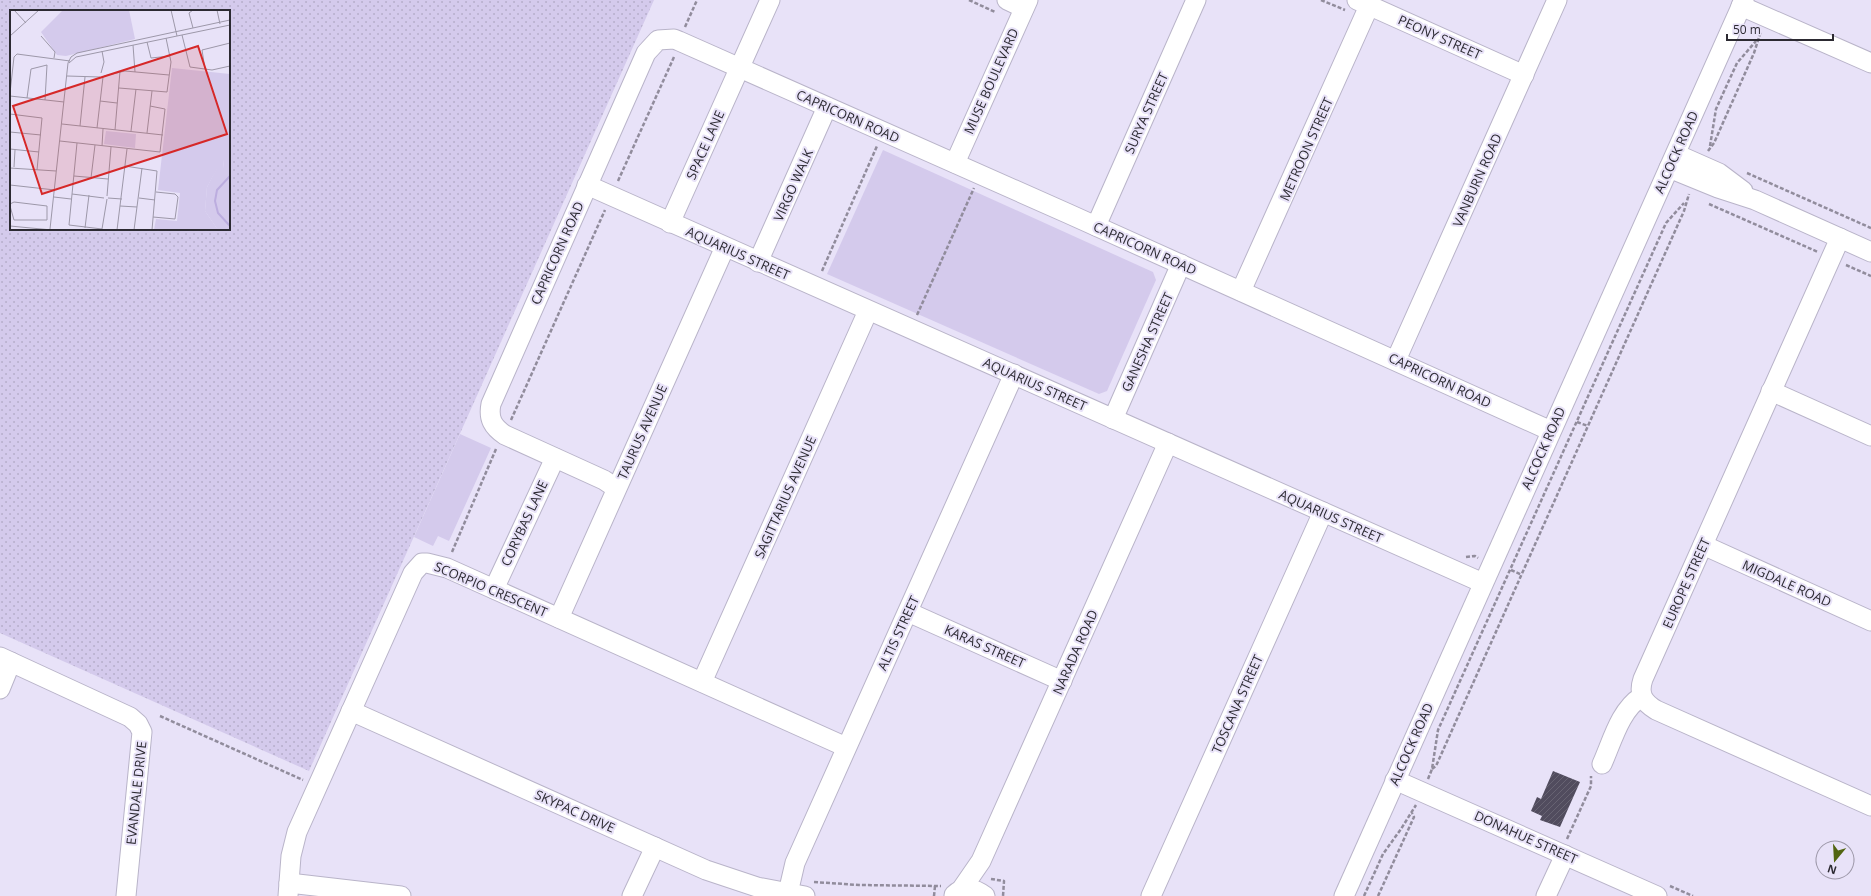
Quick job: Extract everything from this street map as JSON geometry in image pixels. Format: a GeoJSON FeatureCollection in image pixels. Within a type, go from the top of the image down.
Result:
{"type":"FeatureCollection","features":[{"type":"Feature","properties":{"kind":"street","name":"SPACE LANE"},"geometry":{"type":"LineString","coordinates":[[670,223],[770,0]]}},
{"type":"Feature","properties":{"kind":"street","name":"SURYA STREET"},"geometry":{"type":"LineString","coordinates":[[1096,226],[1196,0]]}},
{"type":"Feature","properties":{"kind":"street","name":"VANBURN ROAD"},"geometry":{"type":"LineString","coordinates":[[1396,360],[1557,0]]}},
{"type":"Feature","properties":{"kind":"street","name":"MUSE BOULEVARD"},"geometry":{"type":"LineString","coordinates":[[955,163],[1018,2]]}},
{"type":"Feature","properties":{"kind":"street","name":"PEONY STREET"},"geometry":{"type":"LineString","coordinates":[[1363,3],[1524,75]]}},
{"type":"Feature","properties":{"kind":"street","name":"METROON STREET"},"geometry":{"type":"LineString","coordinates":[[1241,291],[1363,3]]}},
{"type":"Feature","properties":{"kind":"street"},"geometry":{"type":"LineString","coordinates":[[1743,3],[1871,63]]}},
{"type":"Feature","properties":{"kind":"street","name":"ALCOCK ROAD"},"geometry":{"type":"LineString","coordinates":[[1344,896],[1743,3]]}},
{"type":"Feature","properties":{"kind":"street","name":"CAPRICORN ROAD"},"geometry":{"type":"LineString","coordinates":[[616,488],[604,480],[505,435],[493,425],[489,412],[491,404],[586,185],[646,53],[658,40],[674,39],[685,32],[740,68],[1182,264],[1551,431]]}},
{"type":"Feature","properties":{"kind":"street","name":"VIRGO WALK"},"geometry":{"type":"LineString","coordinates":[[758,262],[826,107]]}},
{"type":"Feature","properties":{"kind":"street"},"geometry":{"type":"LineString","coordinates":[[1673,161],[1719,173],[1755,200],[1871,252]]}},
{"type":"Feature","properties":{"kind":"street","name":"AQUARIUS STREET"},"geometry":{"type":"LineString","coordinates":[[586,185],[1483,583]]}},
{"type":"Feature","properties":{"kind":"street","name":"EUROPE STREET"},"geometry":{"type":"LineString","coordinates":[[1641,697],[1641,687],[1644,679],[1840,238]]}},
{"type":"Feature","properties":{"kind":"street","name":"TAURUS AVENUE"},"geometry":{"type":"LineString","coordinates":[[559,618],[725,247]]}},
{"type":"Feature","properties":{"kind":"street","name":"GANESHA STREET"},"geometry":{"type":"LineString","coordinates":[[1113,419],[1182,264]]}},
{"type":"Feature","properties":{"kind":"street","name":"SAGITTARIUS AVENUE"},"geometry":{"type":"LineString","coordinates":[[702,682],[868,311]]}},
{"type":"Feature","properties":{"kind":"street","name":"ALTIS STREET"},"geometry":{"type":"LineString","coordinates":[[801,890],[795,863],[1014,374]]}},
{"type":"Feature","properties":{"kind":"street"},"geometry":{"type":"LineString","coordinates":[[1771,391],[1871,436]]}},
{"type":"Feature","properties":{"kind":"street","name":"NARADA ROAD"},"geometry":{"type":"LineString","coordinates":[[953,891],[981,861],[1168,444]]}},
{"type":"Feature","properties":{"kind":"street","name":"CORYBAS LANE"},"geometry":{"type":"LineString","coordinates":[[494,589],[555,458]]}},
{"type":"Feature","properties":{"kind":"street","name":"TOSCANA STREET"},"geometry":{"type":"LineString","coordinates":[[1151,896],[1323,512]]}},
{"type":"Feature","properties":{"kind":"street","name":"MIGDALE ROAD"},"geometry":{"type":"LineString","coordinates":[[1703,545],[1871,621]]}},
{"type":"Feature","properties":{"kind":"street","name":"SCORPIO CRESCENT"},"geometry":{"type":"LineString","coordinates":[[289,890],[291,856],[297,832],[417,567],[422,563],[447,568],[846,747]]}},
{"type":"Feature","properties":{"kind":"street","name":"KARAS STREET"},"geometry":{"type":"LineString","coordinates":[[908,612],[1062,681]]}},
{"type":"Feature","properties":{"kind":"street"},"geometry":{"type":"LineString","coordinates":[[0,690],[6,659]]}},
{"type":"Feature","properties":{"kind":"street","name":"EVANDALE DRIVE"},"geometry":{"type":"LineString","coordinates":[[6,659],[130,717],[138,724],[142,732],[126,896]]}},
{"type":"Feature","properties":{"kind":"street"},"geometry":{"type":"LineString","coordinates":[[1597,769],[1625,714],[1633,703],[1641,697],[1647,704],[1656,710],[1871,806]]}},
{"type":"Feature","properties":{"kind":"street","name":"SKYPAC DRIVE"},"geometry":{"type":"LineString","coordinates":[[351,712],[723,876],[757,887],[801,890]]}},
{"type":"Feature","properties":{"kind":"street","name":"DONAHUE STREET"},"geometry":{"type":"LineString","coordinates":[[1395,780],[1566,847],[1657,896]]}},
{"type":"Feature","properties":{"kind":"street"},"geometry":{"type":"LineString","coordinates":[[632,896],[655,847]]}},
{"type":"Feature","properties":{"kind":"street"},"geometry":{"type":"LineString","coordinates":[[1546,896],[1566,847]]}},
{"type":"Feature","properties":{"kind":"street","name":"NARADA ROAD"},"geometry":{"type":"LineString","coordinates":[[981,861],[982,885],[985,896]]}},
{"type":"Feature","properties":{"kind":"street"},"geometry":{"type":"LineString","coordinates":[[289,890],[401,896]]}},
{"type":"Feature","properties":{"kind":"street"},"geometry":{"type":"LineString","coordinates":[[953,891],[974,890],[985,896]]}},
{"type":"Feature","properties":{"kind":"path"},"geometry":{"type":"LineString","coordinates":[[624,184],[618,181],[675,55],[697,0]]}},
{"type":"Feature","properties":{"kind":"path"},"geometry":{"type":"LineString","coordinates":[[969,0],[1005,16],[1018,2]]}},
{"type":"Feature","properties":{"kind":"path"},"geometry":{"type":"LineString","coordinates":[[1757,41],[1754,53],[1714,143],[1710,146],[1716,109],[1737,64],[1757,41]]}},
{"type":"Feature","properties":{"kind":"path"},"geometry":{"type":"LineString","coordinates":[[821,273],[878,146],[871,143]]}},
{"type":"Feature","properties":{"kind":"path"},"geometry":{"type":"LineString","coordinates":[[1742,170],[1871,228]]}},
{"type":"Feature","properties":{"kind":"path"},"geometry":{"type":"LineString","coordinates":[[917,315],[974,188]]}},
{"type":"Feature","properties":{"kind":"path"},"geometry":{"type":"LineString","coordinates":[[1689,194],[1696,198]]}},
{"type":"Feature","properties":{"kind":"path"},"geometry":{"type":"LineString","coordinates":[[1703,201],[1830,261],[1871,276]]}},
{"type":"Feature","properties":{"kind":"path"},"geometry":{"type":"LineString","coordinates":[[1685,203],[1684,211],[1522,574],[1436,766],[1432,769],[1438,730],[1511,570],[1666,223],[1685,203]]}},
{"type":"Feature","properties":{"kind":"path"},"geometry":{"type":"LineString","coordinates":[[510,421],[605,210]]}},
{"type":"Feature","properties":{"kind":"path"},"geometry":{"type":"LineString","coordinates":[[814,270],[828,276]]}},
{"type":"Feature","properties":{"kind":"path"},"geometry":{"type":"LineString","coordinates":[[910,312],[924,319]]}},
{"type":"Feature","properties":{"kind":"path"},"geometry":{"type":"LineString","coordinates":[[452,554],[495,448]]}},
{"type":"Feature","properties":{"kind":"path"},"geometry":{"type":"LineString","coordinates":[[1461,558],[1475,556],[1522,574]]}},
{"type":"Feature","properties":{"kind":"path"},"geometry":{"type":"LineString","coordinates":[[160,716],[307,782]]}},
{"type":"Feature","properties":{"kind":"path"},"geometry":{"type":"LineString","coordinates":[[1566,847],[1592,786],[1597,769]]}},
{"type":"Feature","properties":{"kind":"path"},"geometry":{"type":"LineString","coordinates":[[1428,778],[1435,781]]}},
{"type":"Feature","properties":{"kind":"path"},"geometry":{"type":"LineString","coordinates":[[1364,896],[1383,854],[1412,813],[1414,817],[1378,896]]}},
{"type":"Feature","properties":{"kind":"path"},"geometry":{"type":"LineString","coordinates":[[801,890],[859,885],[935,886],[953,891]]}},
{"type":"Feature","properties":{"kind":"path"},"geometry":{"type":"LineString","coordinates":[[934,896],[935,886]]}},
{"type":"Feature","properties":{"kind":"shaded area"},"geometry":{"type":"Polygon","coordinates":[[[0,0],[654,0],[309,771],[0,633],[0,0]]]}},
{"type":"Feature","properties":{"kind":"shaded area"},"geometry":{"type":"Polygon","coordinates":[[[883,150],[1153,272],[1156,280],[1107,391],[1099,394],[827,274],[883,150]]]}},
{"type":"Feature","properties":{"kind":"shaded area"},"geometry":{"type":"Polygon","coordinates":[[[460,434],[491,448],[449,541],[438,536],[433,546],[414,537],[460,434]]]}},
{"type":"Feature","properties":{"kind":"building"},"geometry":{"type":"Polygon","coordinates":[[[1553,771],[1580,782],[1560,827],[1540,820],[1542,816],[1531,811],[1537,797],[1541,799],[1553,771]]]}}]}
